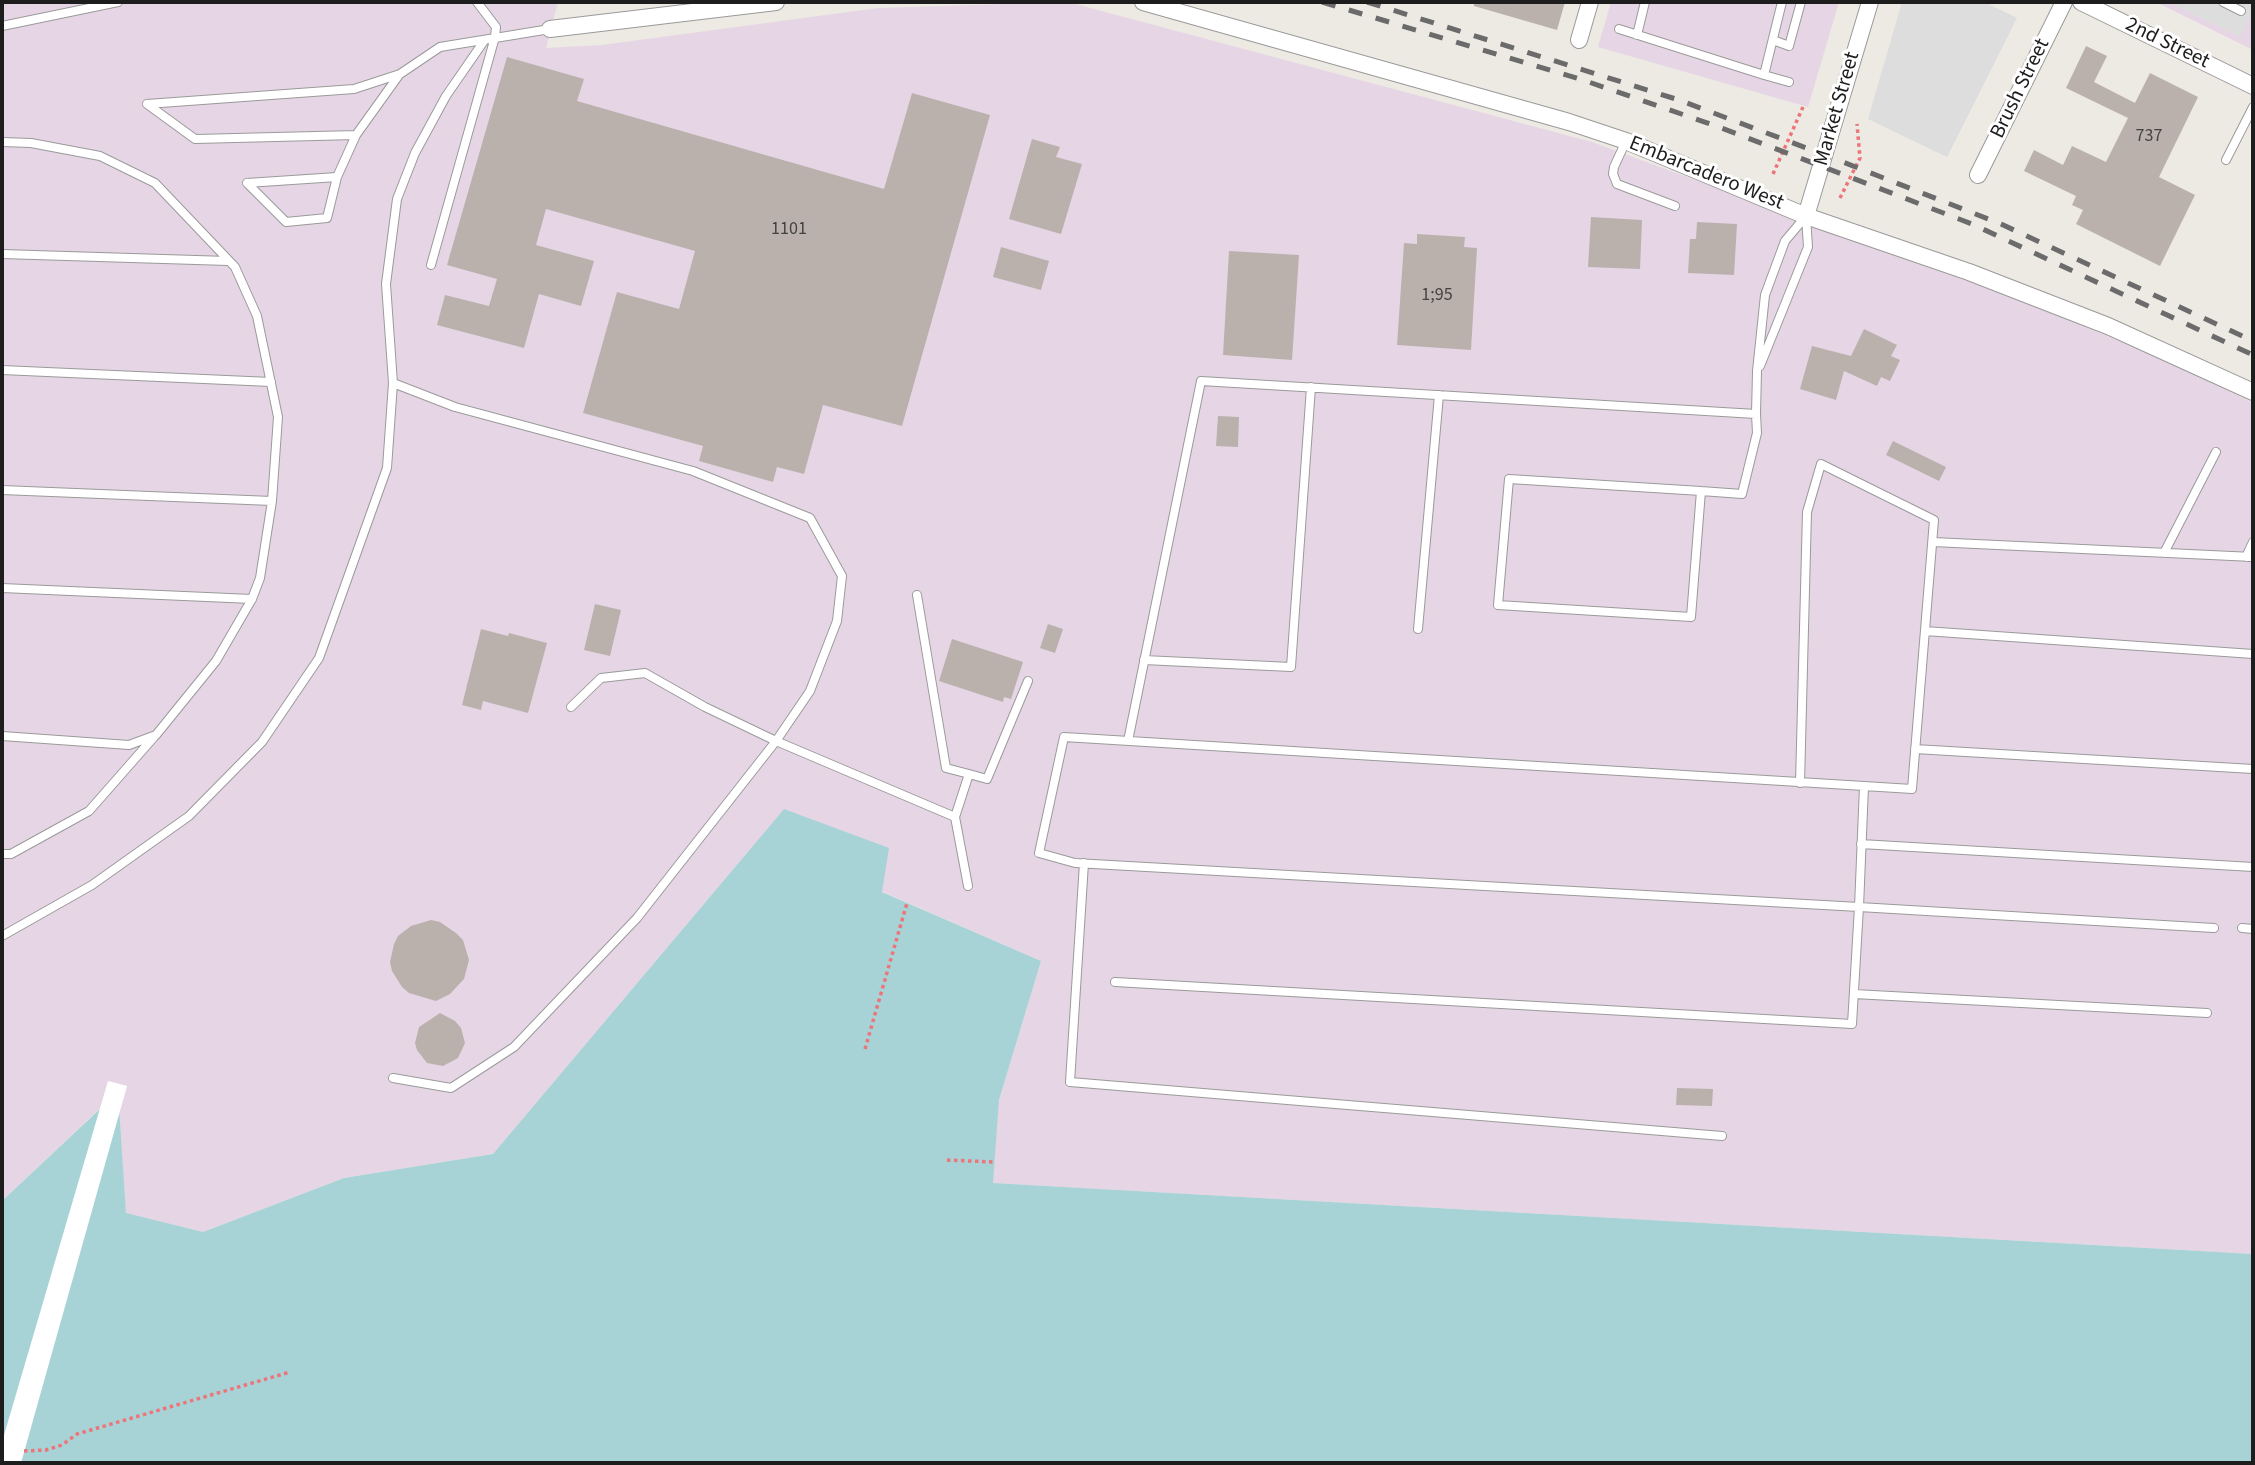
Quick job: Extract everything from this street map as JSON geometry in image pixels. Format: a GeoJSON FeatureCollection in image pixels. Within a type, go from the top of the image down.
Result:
{"type":"FeatureCollection","features":[{"type":"Feature","properties":{"kind":"street"},"geometry":{"type":"LineString","coordinates":[[550,29],[776,2]]}},
{"type":"Feature","properties":{"kind":"street","name":"Embarcadero West"},"geometry":{"type":"LineString","coordinates":[[1143,2],[1569,122],[1626,141],[1806,216],[1900,246],[2029,295],[2171,353],[2253,392]]}},
{"type":"Feature","properties":{"kind":"street"},"geometry":{"type":"LineString","coordinates":[[1579,40],[1590,2]]}},
{"type":"Feature","properties":{"kind":"street","name":"Market Street"},"geometry":{"type":"LineString","coordinates":[[1806,216],[1870,2]]}},
{"type":"Feature","properties":{"kind":"street","name":"Brush Street"},"geometry":{"type":"LineString","coordinates":[[1978,175],[2064,2]]}},
{"type":"Feature","properties":{"kind":"street","name":"2nd Street"},"geometry":{"type":"LineString","coordinates":[[2081,2],[2253,86]]}},
{"type":"Feature","properties":{"kind":"lane"},"geometry":{"type":"LineString","coordinates":[[2,26],[118,2]]}},
{"type":"Feature","properties":{"kind":"lane"},"geometry":{"type":"LineString","coordinates":[[432,265],[495,37],[496,27],[477,2]]}},
{"type":"Feature","properties":{"kind":"lane"},"geometry":{"type":"LineString","coordinates":[[1637,35],[1645,2]]}},
{"type":"Feature","properties":{"kind":"lane"},"geometry":{"type":"LineString","coordinates":[[1764,75],[1782,2]]}},
{"type":"Feature","properties":{"kind":"lane"},"geometry":{"type":"LineString","coordinates":[[1773,40],[1790,46],[1801,2]]}},
{"type":"Feature","properties":{"kind":"lane"},"geometry":{"type":"LineString","coordinates":[[2223,2],[2241,11]]}},
{"type":"Feature","properties":{"kind":"lane"},"geometry":{"type":"LineString","coordinates":[[356,135],[195,139],[146,104],[354,89],[400,74],[440,47],[550,29]]}},
{"type":"Feature","properties":{"kind":"lane"},"geometry":{"type":"LineString","coordinates":[[1619,29],[1789,82]]}},
{"type":"Feature","properties":{"kind":"lane"},"geometry":{"type":"LineString","coordinates":[[2,936],[92,885],[189,816],[262,742],[319,658],[387,468],[393,383],[386,284],[397,198],[415,153],[446,96],[484,41]]}},
{"type":"Feature","properties":{"kind":"lane"},"geometry":{"type":"LineString","coordinates":[[337,177],[247,183],[286,222],[327,218],[337,177],[356,135],[400,74]]}},
{"type":"Feature","properties":{"kind":"lane"},"geometry":{"type":"LineString","coordinates":[[2226,160],[2253,107]]}},
{"type":"Feature","properties":{"kind":"lane"},"geometry":{"type":"LineString","coordinates":[[1626,141],[1614,167],[1613,174],[1617,184],[1675,206]]}},
{"type":"Feature","properties":{"kind":"lane"},"geometry":{"type":"LineString","coordinates":[[2,142],[31,143],[100,156],[155,183],[234,267],[257,316],[278,417],[271,501],[260,578],[252,599],[216,661],[89,811],[12,854],[2,854]]}},
{"type":"Feature","properties":{"kind":"lane"},"geometry":{"type":"LineString","coordinates":[[1701,491],[1691,617],[1497,605],[1509,479],[1701,491],[1742,494],[1757,433],[1757,372],[1765,295],[1785,241],[1806,216]]}},
{"type":"Feature","properties":{"kind":"lane"},"geometry":{"type":"LineString","coordinates":[[1757,372],[1808,247],[1806,216]]}},
{"type":"Feature","properties":{"kind":"lane"},"geometry":{"type":"LineString","coordinates":[[2,254],[228,261]]}},
{"type":"Feature","properties":{"kind":"lane"},"geometry":{"type":"LineString","coordinates":[[2,370],[271,382]]}},
{"type":"Feature","properties":{"kind":"lane"},"geometry":{"type":"LineString","coordinates":[[1128,741],[1201,381],[1756,414]]}},
{"type":"Feature","properties":{"kind":"lane"},"geometry":{"type":"LineString","coordinates":[[393,383],[455,407],[692,471],[810,518],[842,576],[837,621],[810,691],[776,741],[637,918],[514,1047],[451,1087],[393,1078]]}},
{"type":"Feature","properties":{"kind":"lane"},"geometry":{"type":"LineString","coordinates":[[1144,660],[1291,667],[1311,387]]}},
{"type":"Feature","properties":{"kind":"lane"},"geometry":{"type":"LineString","coordinates":[[1418,629],[1438,395]]}},
{"type":"Feature","properties":{"kind":"lane"},"geometry":{"type":"LineString","coordinates":[[2164,553],[2216,452]]}},
{"type":"Feature","properties":{"kind":"lane"},"geometry":{"type":"LineString","coordinates":[[1800,783],[1807,512],[1821,464],[1934,520],[1912,789],[1800,783],[1065,737],[1039,853],[1075,863],[2214,928]]}},
{"type":"Feature","properties":{"kind":"lane"},"geometry":{"type":"LineString","coordinates":[[2,490],[271,501]]}},
{"type":"Feature","properties":{"kind":"lane"},"geometry":{"type":"LineString","coordinates":[[1933,542],[2250,557],[2253,542]]}},
{"type":"Feature","properties":{"kind":"lane"},"geometry":{"type":"LineString","coordinates":[[2,588],[252,599]]}},
{"type":"Feature","properties":{"kind":"lane"},"geometry":{"type":"LineString","coordinates":[[917,595],[946,768],[987,779],[1028,681]]}},
{"type":"Feature","properties":{"kind":"lane"},"geometry":{"type":"LineString","coordinates":[[1925,631],[2253,654]]}},
{"type":"Feature","properties":{"kind":"lane"},"geometry":{"type":"LineString","coordinates":[[571,707],[601,678],[645,673],[705,707],[776,741],[955,817]]}},
{"type":"Feature","properties":{"kind":"lane"},"geometry":{"type":"LineString","coordinates":[[2,736],[129,745],[156,735]]}},
{"type":"Feature","properties":{"kind":"lane"},"geometry":{"type":"LineString","coordinates":[[1915,748],[2253,769]]}},
{"type":"Feature","properties":{"kind":"lane"},"geometry":{"type":"LineString","coordinates":[[968,886],[955,817],[969,774]]}},
{"type":"Feature","properties":{"kind":"lane"},"geometry":{"type":"LineString","coordinates":[[1115,982],[1852,1024],[1864,786]]}},
{"type":"Feature","properties":{"kind":"lane"},"geometry":{"type":"LineString","coordinates":[[1861,844],[2253,867]]}},
{"type":"Feature","properties":{"kind":"lane"},"geometry":{"type":"LineString","coordinates":[[1084,863],[1070,1082],[1722,1136]]}},
{"type":"Feature","properties":{"kind":"lane"},"geometry":{"type":"LineString","coordinates":[[2242,928],[2253,929]]}},
{"type":"Feature","properties":{"kind":"lane"},"geometry":{"type":"LineString","coordinates":[[1854,994],[2207,1013]]}},
{"type":"Feature","properties":{"kind":"path"},"geometry":{"type":"LineString","coordinates":[[1773,174],[1803,107]]}},
{"type":"Feature","properties":{"kind":"path"},"geometry":{"type":"LineString","coordinates":[[1840,198],[1860,158],[1857,124]]}},
{"type":"Feature","properties":{"kind":"path"},"geometry":{"type":"LineString","coordinates":[[865,1049],[907,903]]}},
{"type":"Feature","properties":{"kind":"path"},"geometry":{"type":"LineString","coordinates":[[947,1160],[993,1162]]}},
{"type":"Feature","properties":{"kind":"path"},"geometry":{"type":"LineString","coordinates":[[24,1451],[46,1450],[62,1445],[78,1433],[290,1372]]}},
{"type":"Feature","properties":{"kind":"shaded area"},"geometry":{"type":"Polygon","coordinates":[[[2,2],[558,2],[546,48],[602,45],[878,8],[1068,2],[1592,142],[2017,298],[2185,369],[2253,403],[2253,1254],[992,1183],[999,1100],[1041,961],[881,891],[784,809],[493,1154],[344,1178],[203,1232],[126,1214],[117,1092],[2,1201],[2,2]]]}},
{"type":"Feature","properties":{"kind":"shaded area"},"geometry":{"type":"Polygon","coordinates":[[[1611,2],[1839,2],[1808,107],[1598,47],[1611,2]]]}},
{"type":"Feature","properties":{"kind":"shaded area"},"geometry":{"type":"Polygon","coordinates":[[[1902,2],[1984,2],[2017,18],[1947,157],[1868,119],[1902,2]]]}},
{"type":"Feature","properties":{"kind":"shaded area"},"geometry":{"type":"Polygon","coordinates":[[[2156,2],[2253,2],[2253,50],[2156,2]]]}},
{"type":"Feature","properties":{"kind":"shaded area"},"geometry":{"type":"Polygon","coordinates":[[[2169,2],[2253,2],[2253,10],[2240,37],[2169,2]]]}},
{"type":"Feature","properties":{"kind":"water"},"geometry":{"type":"Polygon","coordinates":[[[784,809],[889,848],[882,892],[1041,961],[999,1100],[993,1183],[2253,1254],[2253,1463],[2,1463],[2,1201],[118,1092],[126,1213],[203,1232],[344,1178],[493,1154],[784,809]]]}},
{"type":"Feature","properties":{"kind":"pier"},"geometry":{"type":"Polygon","coordinates":[[[108,1081],[127,1086],[21,1463],[2,1463],[2,1442],[108,1081]]]}},
{"type":"Feature","properties":{"kind":"building"},"geometry":{"type":"Polygon","coordinates":[[[1474,2],[1565,2],[1557,30],[1474,6],[1474,2]]]}},
{"type":"Feature","properties":{"kind":"building"},"geometry":{"type":"Polygon","coordinates":[[[2086,46],[2107,56],[2094,82],[2135,103],[2150,73],[2198,97],[2159,177],[2195,195],[2160,266],[2076,224],[2083,210],[2072,205],[2076,196],[2024,171],[2034,150],[2063,165],[2072,146],[2106,162],[2128,118],[2066,88],[2086,46]]]}},
{"type":"Feature","properties":{"kind":"building"},"geometry":{"type":"Polygon","coordinates":[[[507,57],[584,79],[577,101],[884,189],[912,93],[990,115],[902,426],[823,405],[804,474],[777,467],[773,482],[699,461],[703,446],[583,413],[617,292],[679,309],[695,251],[546,209],[536,245],[594,261],[581,306],[539,294],[524,348],[437,325],[445,295],[489,306],[497,279],[447,265],[507,57]]]}},
{"type":"Feature","properties":{"kind":"building"},"geometry":{"type":"Polygon","coordinates":[[[1032,139],[1060,147],[1056,157],[1082,164],[1061,234],[1009,219],[1032,139]]]}},
{"type":"Feature","properties":{"kind":"building"},"geometry":{"type":"Polygon","coordinates":[[[1591,217],[1642,220],[1640,269],[1588,267],[1591,217]]]}},
{"type":"Feature","properties":{"kind":"building"},"geometry":{"type":"Polygon","coordinates":[[[1697,222],[1737,224],[1734,275],[1688,273],[1690,239],[1696,239],[1697,222]]]}},
{"type":"Feature","properties":{"kind":"building"},"geometry":{"type":"Polygon","coordinates":[[[1417,234],[1465,237],[1464,247],[1477,248],[1471,350],[1397,345],[1404,243],[1417,244],[1417,234]]]}},
{"type":"Feature","properties":{"kind":"building"},"geometry":{"type":"Polygon","coordinates":[[[1001,247],[1049,261],[1041,290],[993,277],[1001,247]]]}},
{"type":"Feature","properties":{"kind":"building"},"geometry":{"type":"Polygon","coordinates":[[[1229,251],[1299,255],[1292,360],[1223,355],[1229,251]]]}},
{"type":"Feature","properties":{"kind":"building"},"geometry":{"type":"Polygon","coordinates":[[[1864,329],[1897,345],[1891,356],[1900,360],[1890,381],[1881,377],[1877,386],[1844,371],[1836,400],[1800,389],[1812,346],[1851,356],[1864,329]]]}},
{"type":"Feature","properties":{"kind":"building"},"geometry":{"type":"Polygon","coordinates":[[[1218,416],[1239,417],[1238,447],[1216,446],[1218,416]]]}},
{"type":"Feature","properties":{"kind":"building"},"geometry":{"type":"Polygon","coordinates":[[[1893,441],[1946,467],[1939,481],[1886,455],[1893,441]]]}},
{"type":"Feature","properties":{"kind":"building"},"geometry":{"type":"Polygon","coordinates":[[[595,604],[621,610],[610,656],[584,650],[595,604]]]}},
{"type":"Feature","properties":{"kind":"building"},"geometry":{"type":"Polygon","coordinates":[[[1048,624],[1063,629],[1055,653],[1040,648],[1048,624]]]}},
{"type":"Feature","properties":{"kind":"building"},"geometry":{"type":"Polygon","coordinates":[[[481,629],[547,643],[528,713],[483,701],[481,710],[462,705],[481,629]]]}},
{"type":"Feature","properties":{"kind":"building"},"geometry":{"type":"Polygon","coordinates":[[[952,639],[1023,662],[1011,699],[1004,697],[1003,702],[939,681],[952,639]]]}},
{"type":"Feature","properties":{"kind":"building"},"geometry":{"type":"Polygon","coordinates":[[[431,920],[440,922],[463,940],[469,960],[464,979],[450,994],[436,1001],[409,993],[392,971],[390,962],[398,936],[411,926],[431,920]]]}},
{"type":"Feature","properties":{"kind":"building"},"geometry":{"type":"Polygon","coordinates":[[[440,1013],[455,1021],[461,1028],[465,1043],[458,1058],[443,1066],[427,1063],[415,1043],[419,1027],[440,1013]]]}},
{"type":"Feature","properties":{"kind":"building"},"geometry":{"type":"Polygon","coordinates":[[[1677,1088],[1713,1089],[1712,1106],[1676,1105],[1677,1088]]]}},
{"type":"Feature","properties":{"kind":"railway"},"geometry":{"type":"LineString","coordinates":[[1322,2],[1580,79],[1719,127],[1972,224],[2253,355]]}},
{"type":"Feature","properties":{"kind":"railway"},"geometry":{"type":"LineString","coordinates":[[1367,2],[1679,100],[1825,155],[2001,224],[2253,341]]}}]}
